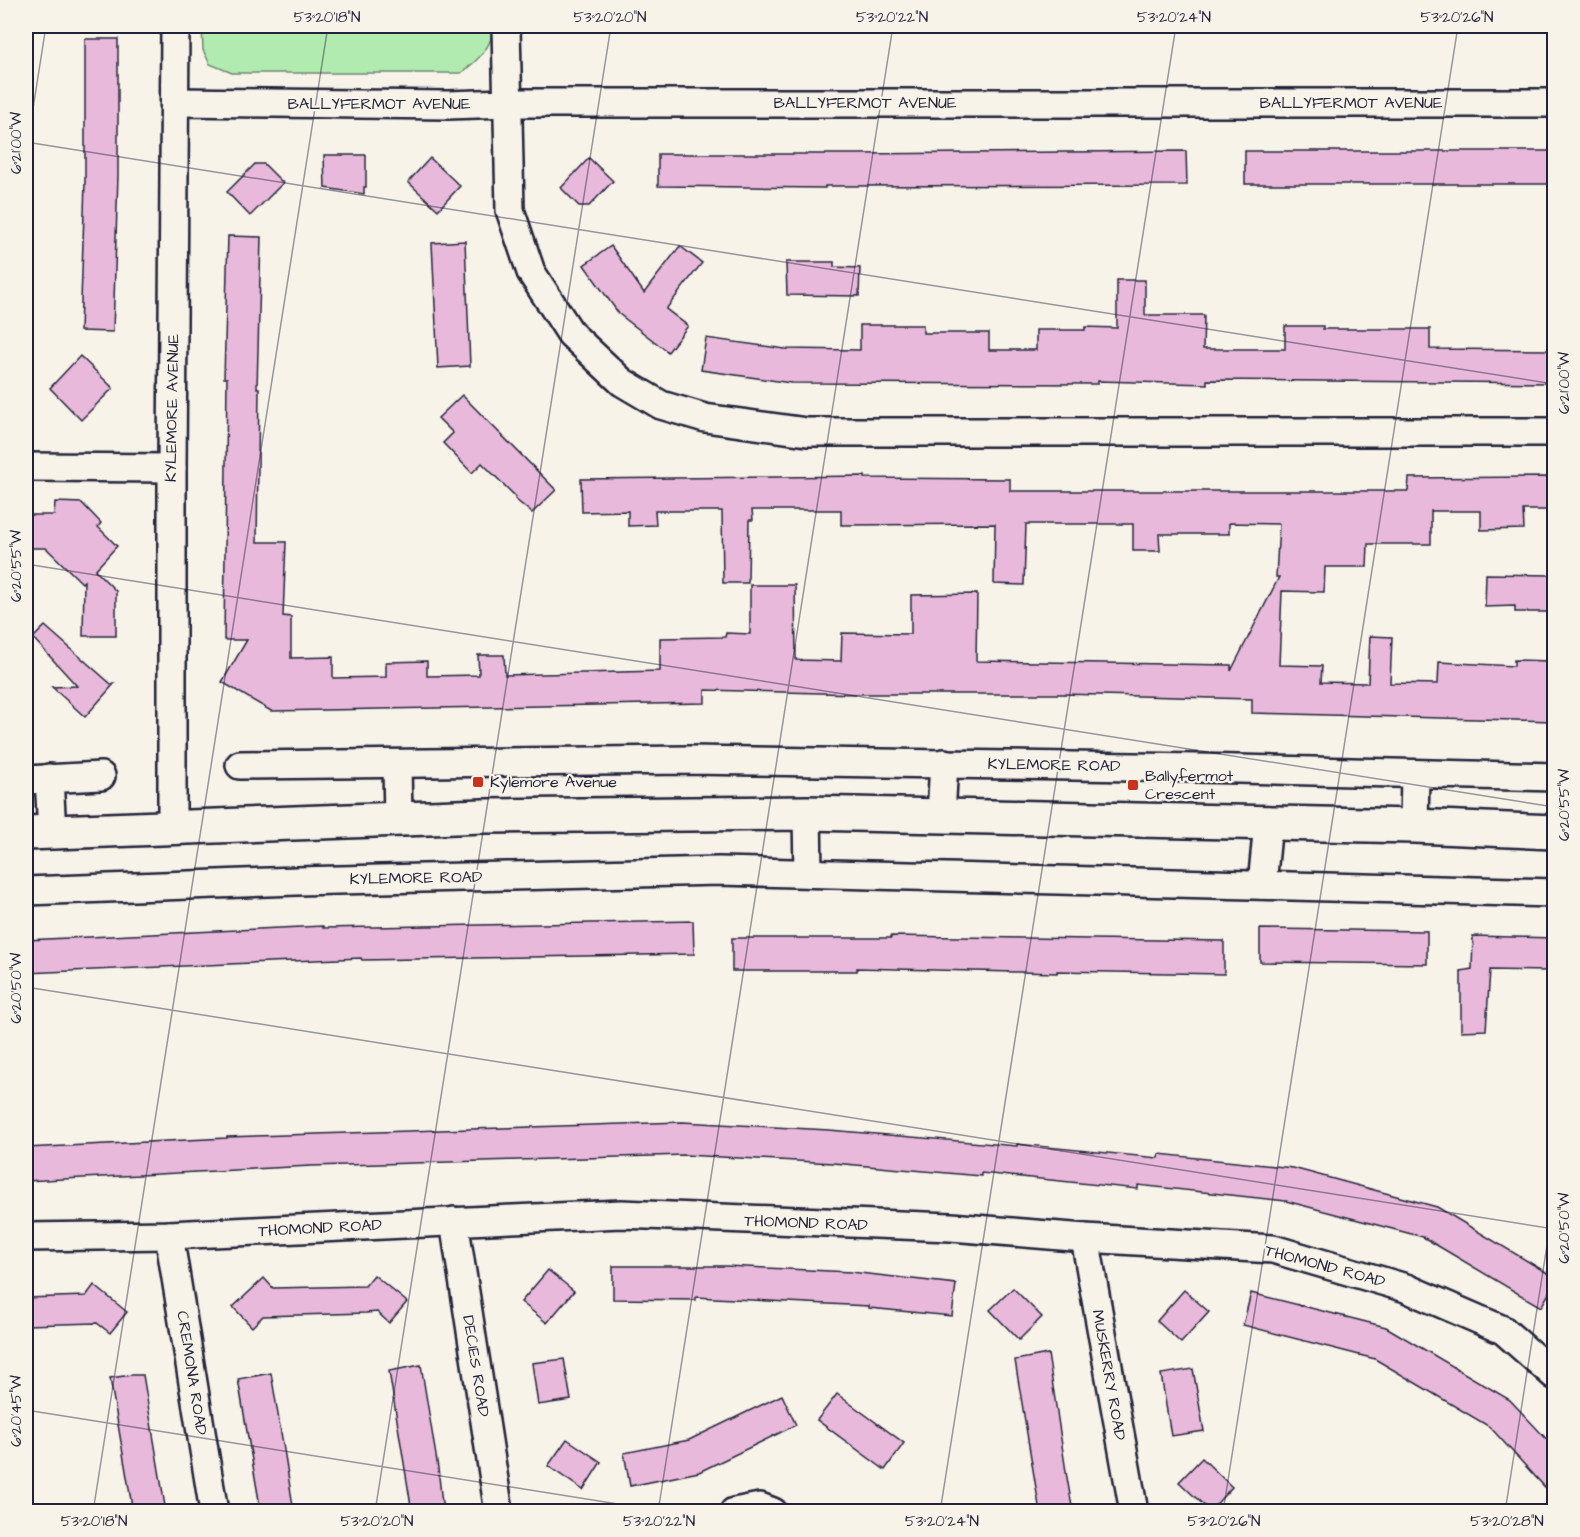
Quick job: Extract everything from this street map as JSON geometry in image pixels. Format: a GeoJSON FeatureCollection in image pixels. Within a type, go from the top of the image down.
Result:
{"type":"FeatureCollection","features":[{"type":"Feature","properties":{"kind":"main road"},"geometry":{"type":"LineString","coordinates":[[39,832],[483,816],[807,813],[1414,826],[1554,832]]}},
{"type":"Feature","properties":{"kind":"street","name":"KYLEMORE AVENUE"},"geometry":{"type":"LineString","coordinates":[[172,826],[176,26]]}},
{"type":"Feature","properties":{"kind":"street"},"geometry":{"type":"LineString","coordinates":[[506,26],[510,210],[531,272],[572,334],[622,382],[661,405],[705,418],[807,432],[1554,432]]}},
{"type":"Feature","properties":{"kind":"street","name":"BALLYFERMOT AVENUE"},"geometry":{"type":"LineString","coordinates":[[176,102],[436,105],[507,103],[1554,103]]}},
{"type":"Feature","properties":{"kind":"street"},"geometry":{"type":"LineString","coordinates":[[26,467],[172,468]]}},
{"type":"Feature","properties":{"kind":"street","name":"KYLEMORE ROAD"},"geometry":{"type":"LineString","coordinates":[[240,765],[690,760],[944,763],[1554,777]]}},
{"type":"Feature","properties":{"kind":"street"},"geometry":{"type":"LineString","coordinates":[[941,815],[944,763]]}},
{"type":"Feature","properties":{"kind":"street"},"geometry":{"type":"LineString","coordinates":[[397,764],[398,819]]}},
{"type":"Feature","properties":{"kind":"street"},"geometry":{"type":"LineString","coordinates":[[1414,826],[1415,774]]}},
{"type":"Feature","properties":{"kind":"street"},"geometry":{"type":"LineString","coordinates":[[39,832],[37,779],[101,776]]}},
{"type":"Feature","properties":{"kind":"street"},"geometry":{"type":"LineString","coordinates":[[807,813],[808,873]]}},
{"type":"Feature","properties":{"kind":"street"},"geometry":{"type":"LineString","coordinates":[[1262,885],[1268,823]]}},
{"type":"Feature","properties":{"kind":"street","name":"KYLEMORE ROAD"},"geometry":{"type":"LineString","coordinates":[[26,891],[719,871],[1554,893]]}},
{"type":"Feature","properties":{"kind":"street","name":"THOMOND ROAD"},"geometry":{"type":"LineString","coordinates":[[26,1238],[169,1235],[621,1214],[951,1227],[1085,1238],[1273,1249],[1406,1288],[1503,1330],[1554,1375]]}},
{"type":"Feature","properties":{"kind":"street","name":"DECIES ROAD"},"geometry":{"type":"LineString","coordinates":[[454,1221],[499,1512]]}},
{"type":"Feature","properties":{"kind":"street","name":"CREMONA ROAD"},"geometry":{"type":"LineString","coordinates":[[169,1235],[214,1512]]}},
{"type":"Feature","properties":{"kind":"street","name":"MUSKERRY ROAD"},"geometry":{"type":"LineString","coordinates":[[1085,1238],[1134,1512]]}},
{"type":"Feature","properties":{"kind":"street"},"geometry":{"type":"LineString","coordinates":[[734,1512],[760,1507],[774,1512]]}},
{"type":"Feature","properties":{"kind":"green space"},"geometry":{"type":"Polygon","coordinates":[[[202,26],[493,26],[487,47],[461,73],[232,73],[210,64],[203,50],[202,26]]]}},
{"type":"Feature","properties":{"kind":"building"},"geometry":{"type":"Polygon","coordinates":[[[85,39],[118,39],[118,175],[113,332],[80,331],[85,183],[85,39]]]}},
{"type":"Feature","properties":{"kind":"building"},"geometry":{"type":"Polygon","coordinates":[[[1186,151],[1187,185],[825,186],[825,188],[658,186],[658,154],[1186,151]]]}},
{"type":"Feature","properties":{"kind":"building"},"geometry":{"type":"Polygon","coordinates":[[[1245,151],[1554,151],[1554,184],[1245,184],[1245,151]]]}},
{"type":"Feature","properties":{"kind":"building"},"geometry":{"type":"Polygon","coordinates":[[[324,155],[366,155],[364,194],[325,188],[324,155]]]}},
{"type":"Feature","properties":{"kind":"building"},"geometry":{"type":"Polygon","coordinates":[[[430,158],[460,186],[438,210],[408,182],[430,158]]]}},
{"type":"Feature","properties":{"kind":"building"},"geometry":{"type":"Polygon","coordinates":[[[589,158],[613,181],[589,206],[579,206],[561,188],[589,158]]]}},
{"type":"Feature","properties":{"kind":"building"},"geometry":{"type":"Polygon","coordinates":[[[255,164],[264,164],[283,183],[250,216],[227,192],[255,164]]]}},
{"type":"Feature","properties":{"kind":"building"},"geometry":{"type":"Polygon","coordinates":[[[228,236],[261,237],[257,388],[259,388],[257,542],[286,542],[283,616],[291,617],[291,658],[333,657],[333,678],[386,677],[386,662],[427,661],[427,676],[479,675],[478,655],[504,655],[505,675],[660,671],[660,638],[725,637],[726,633],[750,634],[750,585],[795,585],[796,660],[841,661],[842,633],[911,634],[911,595],[977,594],[976,661],[1231,665],[1231,671],[1279,577],[1276,577],[1279,524],[1229,523],[1229,534],[1159,534],[1160,551],[1133,551],[1133,524],[1026,524],[1024,585],[994,584],[995,524],[841,525],[841,510],[752,510],[753,520],[749,520],[748,583],[723,583],[722,511],[655,511],[656,525],[628,526],[628,511],[582,512],[581,479],[865,476],[865,478],[1010,479],[1010,491],[1408,491],[1409,478],[1548,477],[1548,510],[1523,510],[1524,529],[1481,530],[1481,511],[1431,511],[1431,544],[1368,544],[1367,567],[1325,567],[1324,592],[1282,591],[1279,665],[1322,666],[1321,682],[1368,683],[1370,636],[1392,637],[1390,683],[1438,684],[1439,662],[1514,666],[1514,660],[1549,661],[1549,668],[1554,669],[1554,721],[1252,713],[1252,699],[1062,694],[857,694],[705,690],[705,703],[271,711],[222,682],[247,640],[224,640],[227,378],[224,378],[228,236]]]}},
{"type":"Feature","properties":{"kind":"building"},"geometry":{"type":"Polygon","coordinates":[[[465,241],[470,366],[438,368],[432,243],[465,241]]]}},
{"type":"Feature","properties":{"kind":"building"},"geometry":{"type":"Polygon","coordinates":[[[611,246],[644,293],[680,246],[702,263],[666,309],[688,326],[668,352],[619,314],[584,265],[611,246]]]}},
{"type":"Feature","properties":{"kind":"building"},"geometry":{"type":"Polygon","coordinates":[[[786,262],[834,262],[834,267],[860,268],[859,296],[787,295],[786,262]]]}},
{"type":"Feature","properties":{"kind":"building"},"geometry":{"type":"Polygon","coordinates":[[[1117,280],[1145,280],[1145,315],[1204,315],[1203,349],[1285,349],[1285,326],[1323,326],[1323,329],[1430,329],[1430,349],[1554,350],[1554,383],[1207,380],[1207,384],[1098,381],[1098,384],[791,383],[701,370],[706,338],[785,349],[860,350],[860,325],[923,325],[923,333],[989,333],[989,350],[1036,350],[1036,330],[1117,328],[1117,280]]]}},
{"type":"Feature","properties":{"kind":"building"},"geometry":{"type":"Polygon","coordinates":[[[80,356],[113,388],[81,420],[50,388],[80,356]]]}},
{"type":"Feature","properties":{"kind":"building"},"geometry":{"type":"Polygon","coordinates":[[[462,395],[556,490],[532,513],[515,499],[516,497],[482,463],[472,473],[443,443],[453,433],[438,418],[462,395]]]}},
{"type":"Feature","properties":{"kind":"building"},"geometry":{"type":"Polygon","coordinates":[[[55,502],[82,503],[101,523],[98,527],[117,546],[95,570],[116,591],[116,636],[83,636],[84,581],[82,583],[46,548],[26,548],[26,515],[54,515],[55,502]]]}},
{"type":"Feature","properties":{"kind":"building"},"geometry":{"type":"Polygon","coordinates":[[[1486,574],[1552,575],[1552,612],[1515,612],[1515,606],[1485,607],[1486,574]]]}},
{"type":"Feature","properties":{"kind":"building"},"geometry":{"type":"Polygon","coordinates":[[[45,626],[111,684],[114,684],[85,717],[52,687],[77,686],[33,638],[45,626]]]}},
{"type":"Feature","properties":{"kind":"building"},"geometry":{"type":"Polygon","coordinates":[[[693,921],[694,954],[362,960],[361,958],[26,973],[26,940],[323,926],[323,928],[693,921]]]}},
{"type":"Feature","properties":{"kind":"building"},"geometry":{"type":"Polygon","coordinates":[[[1260,929],[1427,931],[1427,964],[1260,962],[1260,929]]]}},
{"type":"Feature","properties":{"kind":"building"},"geometry":{"type":"Polygon","coordinates":[[[891,936],[1224,941],[1224,974],[857,968],[857,971],[732,971],[732,938],[891,938],[891,936]]]}},
{"type":"Feature","properties":{"kind":"building"},"geometry":{"type":"Polygon","coordinates":[[[1473,936],[1554,938],[1554,971],[1490,970],[1486,1030],[1461,1031],[1461,971],[1472,969],[1473,936]]]}},
{"type":"Feature","properties":{"kind":"building"},"geometry":{"type":"Polygon","coordinates":[[[682,1122],[829,1130],[1017,1146],[1017,1144],[1158,1158],[1159,1154],[1293,1168],[1437,1207],[1554,1277],[1554,1285],[1541,1307],[1423,1237],[1286,1201],[1138,1185],[1138,1189],[981,1173],[981,1176],[833,1163],[685,1155],[311,1166],[26,1181],[26,1148],[227,1137],[682,1122]]]}},
{"type":"Feature","properties":{"kind":"building"},"geometry":{"type":"Polygon","coordinates":[[[613,1266],[726,1266],[851,1272],[956,1284],[952,1316],[869,1308],[869,1306],[696,1297],[696,1300],[613,1299],[613,1266]]]}},
{"type":"Feature","properties":{"kind":"building"},"geometry":{"type":"Polygon","coordinates":[[[548,1270],[574,1291],[547,1323],[521,1302],[548,1270]]]}},
{"type":"Feature","properties":{"kind":"building"},"geometry":{"type":"Polygon","coordinates":[[[374,1275],[407,1302],[389,1323],[377,1312],[263,1316],[252,1327],[233,1307],[264,1278],[273,1288],[365,1286],[374,1275]]]}},
{"type":"Feature","properties":{"kind":"building"},"geometry":{"type":"Polygon","coordinates":[[[94,1285],[127,1312],[110,1333],[97,1323],[26,1325],[26,1298],[86,1296],[94,1285]]]}},
{"type":"Feature","properties":{"kind":"building"},"geometry":{"type":"Polygon","coordinates":[[[1013,1288],[1042,1317],[1019,1340],[990,1310],[1013,1288]]]}},
{"type":"Feature","properties":{"kind":"building"},"geometry":{"type":"Polygon","coordinates":[[[1184,1290],[1209,1312],[1181,1343],[1157,1321],[1184,1290]]]}},
{"type":"Feature","properties":{"kind":"building"},"geometry":{"type":"Polygon","coordinates":[[[1251,1293],[1386,1327],[1510,1400],[1554,1447],[1554,1497],[1490,1427],[1375,1359],[1243,1325],[1251,1293]]]}},
{"type":"Feature","properties":{"kind":"building"},"geometry":{"type":"Polygon","coordinates":[[[1048,1354],[1073,1512],[1040,1512],[1018,1379],[1015,1360],[1048,1354]]]}},
{"type":"Feature","properties":{"kind":"building"},"geometry":{"type":"Polygon","coordinates":[[[564,1359],[571,1400],[538,1405],[532,1363],[564,1359]]]}},
{"type":"Feature","properties":{"kind":"building"},"geometry":{"type":"Polygon","coordinates":[[[421,1365],[443,1512],[412,1512],[389,1371],[421,1365]]]}},
{"type":"Feature","properties":{"kind":"building"},"geometry":{"type":"Polygon","coordinates":[[[1193,1369],[1204,1431],[1171,1436],[1161,1374],[1193,1369]]]}},
{"type":"Feature","properties":{"kind":"building"},"geometry":{"type":"Polygon","coordinates":[[[271,1373],[294,1512],[261,1512],[238,1379],[271,1373]]]}},
{"type":"Feature","properties":{"kind":"building"},"geometry":{"type":"Polygon","coordinates":[[[143,1375],[166,1512],[133,1512],[110,1378],[143,1375]]]}},
{"type":"Feature","properties":{"kind":"building"},"geometry":{"type":"Polygon","coordinates":[[[837,1394],[904,1443],[885,1470],[817,1420],[837,1394]]]}},
{"type":"Feature","properties":{"kind":"building"},"geometry":{"type":"Polygon","coordinates":[[[782,1395],[796,1425],[699,1472],[630,1486],[624,1453],[689,1440],[782,1395]]]}},
{"type":"Feature","properties":{"kind":"building"},"geometry":{"type":"Polygon","coordinates":[[[567,1439],[601,1462],[583,1490],[548,1466],[567,1439]]]}},
{"type":"Feature","properties":{"kind":"building"},"geometry":{"type":"Polygon","coordinates":[[[1202,1458],[1232,1487],[1210,1511],[1179,1482],[1202,1458]]]}},
{"type":"Feature","properties":{"kind":"place","name":"Kylemore Avenue"},"geometry":{"type":"Point","coordinates":[478,782]}},
{"type":"Feature","properties":{"kind":"place","name":"Ballyfermot Crescent"},"geometry":{"type":"Point","coordinates":[1133,785]}}]}
